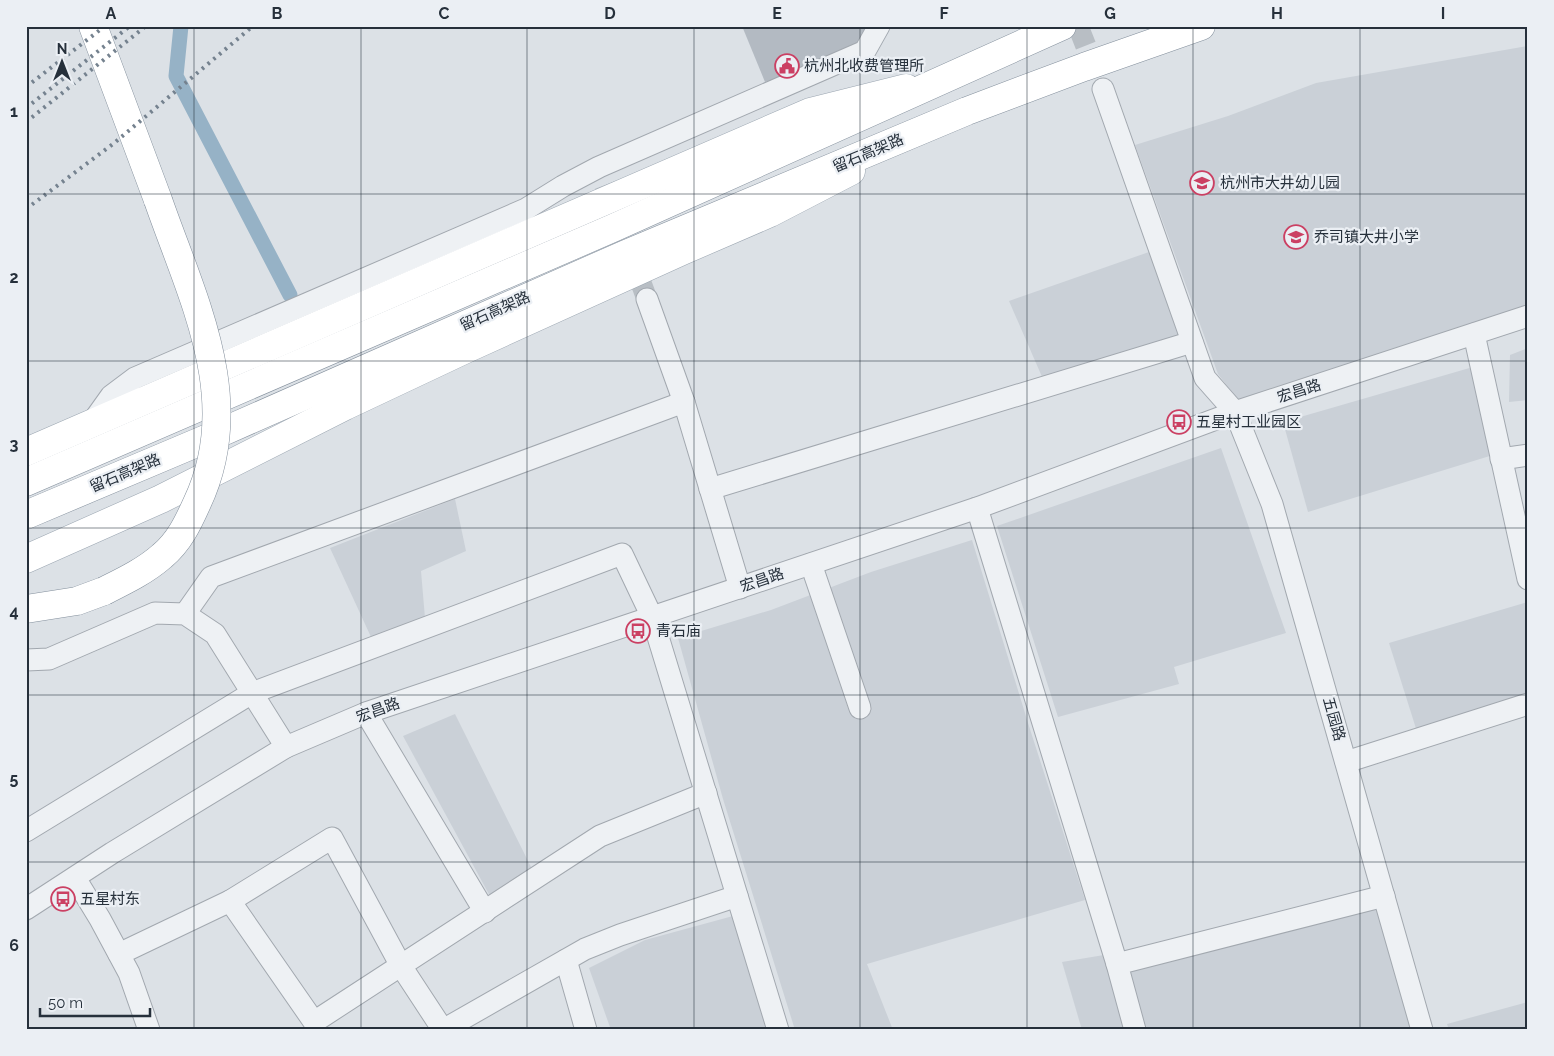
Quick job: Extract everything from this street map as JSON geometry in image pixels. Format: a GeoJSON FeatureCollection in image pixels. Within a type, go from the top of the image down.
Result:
{"type":"FeatureCollection","features":[{"type":"Feature","properties":{"kind":"main road"},"geometry":{"type":"LineString","coordinates":[[26,609],[77,601],[104,591],[140,573],[163,556],[180,537],[194,509],[204,488],[215,450],[217,419],[211,354],[198,313],[93,26]]}},
{"type":"Feature","properties":{"kind":"main road"},"geometry":{"type":"LineString","coordinates":[[26,452],[810,112],[953,76],[1062,26]]}},
{"type":"Feature","properties":{"kind":"main road"},"geometry":{"type":"LineString","coordinates":[[26,559],[161,499],[345,406],[466,349],[770,213],[967,111],[1201,26]]}},
{"type":"Feature","properties":{"kind":"main road","name":"留石高架路"},"geometry":{"type":"LineString","coordinates":[[26,482],[604,232],[953,76]]}},
{"type":"Feature","properties":{"kind":"main road","name":"留石高架路"},"geometry":{"type":"LineString","coordinates":[[26,515],[213,436],[626,254],[967,111]]}},
{"type":"Feature","properties":{"kind":"main road"},"geometry":{"type":"LineString","coordinates":[[26,444],[80,429]]}},
{"type":"Feature","properties":{"kind":"street"},"geometry":{"type":"LineString","coordinates":[[80,429],[111,396],[134,378],[526,209],[563,186],[602,176],[865,50],[879,26]]}},
{"type":"Feature","properties":{"kind":"street","name":"五园路"},"geometry":{"type":"LineString","coordinates":[[1103,89],[1205,378],[1234,412],[1272,504],[1422,1030]]}},
{"type":"Feature","properties":{"kind":"street"},"geometry":{"type":"LineString","coordinates":[[647,299],[684,402],[740,588]]}},
{"type":"Feature","properties":{"kind":"street","name":"宏昌路"},"geometry":{"type":"LineString","coordinates":[[26,909],[112,853],[286,747],[366,713],[977,508],[1234,412],[1528,316]]}},
{"type":"Feature","properties":{"kind":"street"},"geometry":{"type":"LineString","coordinates":[[1474,334],[1525,558],[1528,580]]}},
{"type":"Feature","properties":{"kind":"street"},"geometry":{"type":"LineString","coordinates":[[710,489],[1192,342]]}},
{"type":"Feature","properties":{"kind":"street"},"geometry":{"type":"LineString","coordinates":[[184,614],[211,577],[684,402]]}},
{"type":"Feature","properties":{"kind":"street"},"geometry":{"type":"LineString","coordinates":[[1501,459],[1528,455]]}},
{"type":"Feature","properties":{"kind":"street"},"geometry":{"type":"LineString","coordinates":[[977,508],[1117,964],[1135,1030]]}},
{"type":"Feature","properties":{"kind":"street"},"geometry":{"type":"LineString","coordinates":[[26,831],[252,694],[622,554],[652,617],[778,1030]]}},
{"type":"Feature","properties":{"kind":"street"},"geometry":{"type":"LineString","coordinates":[[811,564],[860,708]]}},
{"type":"Feature","properties":{"kind":"street"},"geometry":{"type":"LineString","coordinates":[[26,660],[49,659],[155,613],[184,614],[215,634],[286,747]]}},
{"type":"Feature","properties":{"kind":"street"},"geometry":{"type":"LineString","coordinates":[[1346,762],[1528,704]]}},
{"type":"Feature","properties":{"kind":"street"},"geometry":{"type":"LineString","coordinates":[[366,713],[485,912]]}},
{"type":"Feature","properties":{"kind":"street"},"geometry":{"type":"LineString","coordinates":[[230,901],[314,1022],[600,836],[706,793]]}},
{"type":"Feature","properties":{"kind":"street"},"geometry":{"type":"LineString","coordinates":[[119,954],[230,901],[332,838],[401,966],[443,1030],[585,949],[620,935],[738,896]]}},
{"type":"Feature","properties":{"kind":"street"},"geometry":{"type":"LineString","coordinates":[[75,878],[129,973],[149,1030]]}},
{"type":"Feature","properties":{"kind":"street"},"geometry":{"type":"LineString","coordinates":[[1117,964],[1384,896]]}},
{"type":"Feature","properties":{"kind":"street"},"geometry":{"type":"LineString","coordinates":[[566,960],[586,1030]]}},
{"type":"Feature","properties":{"kind":"shaded area"},"geometry":{"type":"Polygon","coordinates":[[[1528,46],[1528,307],[1240,403],[1218,374],[1135,145],[1228,116],[1316,83],[1528,46]]]}},
{"type":"Feature","properties":{"kind":"shaded area"},"geometry":{"type":"Polygon","coordinates":[[[1149,252],[1181,336],[1046,386],[1009,301],[1149,252]]]}},
{"type":"Feature","properties":{"kind":"shaded area"},"geometry":{"type":"Polygon","coordinates":[[[1528,348],[1528,400],[1509,402],[1510,355],[1528,348]]]}},
{"type":"Feature","properties":{"kind":"shaded area"},"geometry":{"type":"Polygon","coordinates":[[[1473,367],[1493,455],[1308,512],[1283,422],[1473,367]]]}},
{"type":"Feature","properties":{"kind":"shaded area"},"geometry":{"type":"Polygon","coordinates":[[[1221,448],[1286,633],[1174,667],[1179,684],[1058,717],[997,526],[1221,448]]]}},
{"type":"Feature","properties":{"kind":"shaded area"},"geometry":{"type":"Polygon","coordinates":[[[455,499],[466,551],[421,571],[425,618],[371,637],[330,548],[455,499]]]}},
{"type":"Feature","properties":{"kind":"shaded area"},"geometry":{"type":"Polygon","coordinates":[[[972,540],[1085,900],[867,964],[893,1030],[795,1030],[723,799],[678,638],[771,610],[871,572],[972,540]]]}},
{"type":"Feature","properties":{"kind":"shaded area"},"geometry":{"type":"Polygon","coordinates":[[[1528,602],[1528,704],[1419,738],[1389,643],[1528,602]]]}},
{"type":"Feature","properties":{"kind":"shaded area"},"geometry":{"type":"Polygon","coordinates":[[[455,714],[532,869],[491,898],[403,736],[455,714]]]}},
{"type":"Feature","properties":{"kind":"shaded area"},"geometry":{"type":"Polygon","coordinates":[[[1379,909],[1412,1030],[1082,1030],[1062,962],[1379,909]]]}},
{"type":"Feature","properties":{"kind":"shaded area"},"geometry":{"type":"Polygon","coordinates":[[[733,916],[767,1030],[611,1030],[589,968],[645,940],[733,916]]]}},
{"type":"Feature","properties":{"kind":"shaded area"},"geometry":{"type":"Polygon","coordinates":[[[1528,1002],[1528,1030],[1449,1030],[1447,1024],[1528,1002]]]}},
{"type":"Feature","properties":{"kind":"building","name":"杭州北收费管理所"},"geometry":{"type":"Polygon","coordinates":[[[742,26],[879,26],[865,51],[765,82],[742,26]]]}},
{"type":"Feature","properties":{"kind":"waterway"},"geometry":{"type":"LineString","coordinates":[[181,26],[176,76],[290,295]]}},
{"type":"Feature","properties":{"kind":"tunnel"},"geometry":{"type":"LineString","coordinates":[[1078,26],[1103,89]]}},
{"type":"Feature","properties":{"kind":"tunnel"},"geometry":{"type":"LineString","coordinates":[[605,185],[647,299]]}},
{"type":"Feature","properties":{"kind":"railway"},"geometry":{"type":"LineString","coordinates":[[26,87],[105,26]]}},
{"type":"Feature","properties":{"kind":"railway"},"geometry":{"type":"LineString","coordinates":[[26,108],[130,26]]}},
{"type":"Feature","properties":{"kind":"railway"},"geometry":{"type":"LineString","coordinates":[[26,122],[146,26]]}},
{"type":"Feature","properties":{"kind":"railway"},"geometry":{"type":"LineString","coordinates":[[26,209],[113,144],[253,26]]}},
{"type":"Feature","properties":{"kind":"place","name":"杭州北收费管理所"},"geometry":{"type":"Point","coordinates":[787,66]}},
{"type":"Feature","properties":{"kind":"place","name":"杭州市大井幼儿园"},"geometry":{"type":"Point","coordinates":[1202,183]}},
{"type":"Feature","properties":{"kind":"place","name":"乔司镇大井小学"},"geometry":{"type":"Point","coordinates":[1296,237]}},
{"type":"Feature","properties":{"kind":"place","name":"五星村工业园区"},"geometry":{"type":"Point","coordinates":[1179,422]}},
{"type":"Feature","properties":{"kind":"place","name":"青石庙"},"geometry":{"type":"Point","coordinates":[638,631]}},
{"type":"Feature","properties":{"kind":"place","name":"五星村东"},"geometry":{"type":"Point","coordinates":[63,899]}}]}
